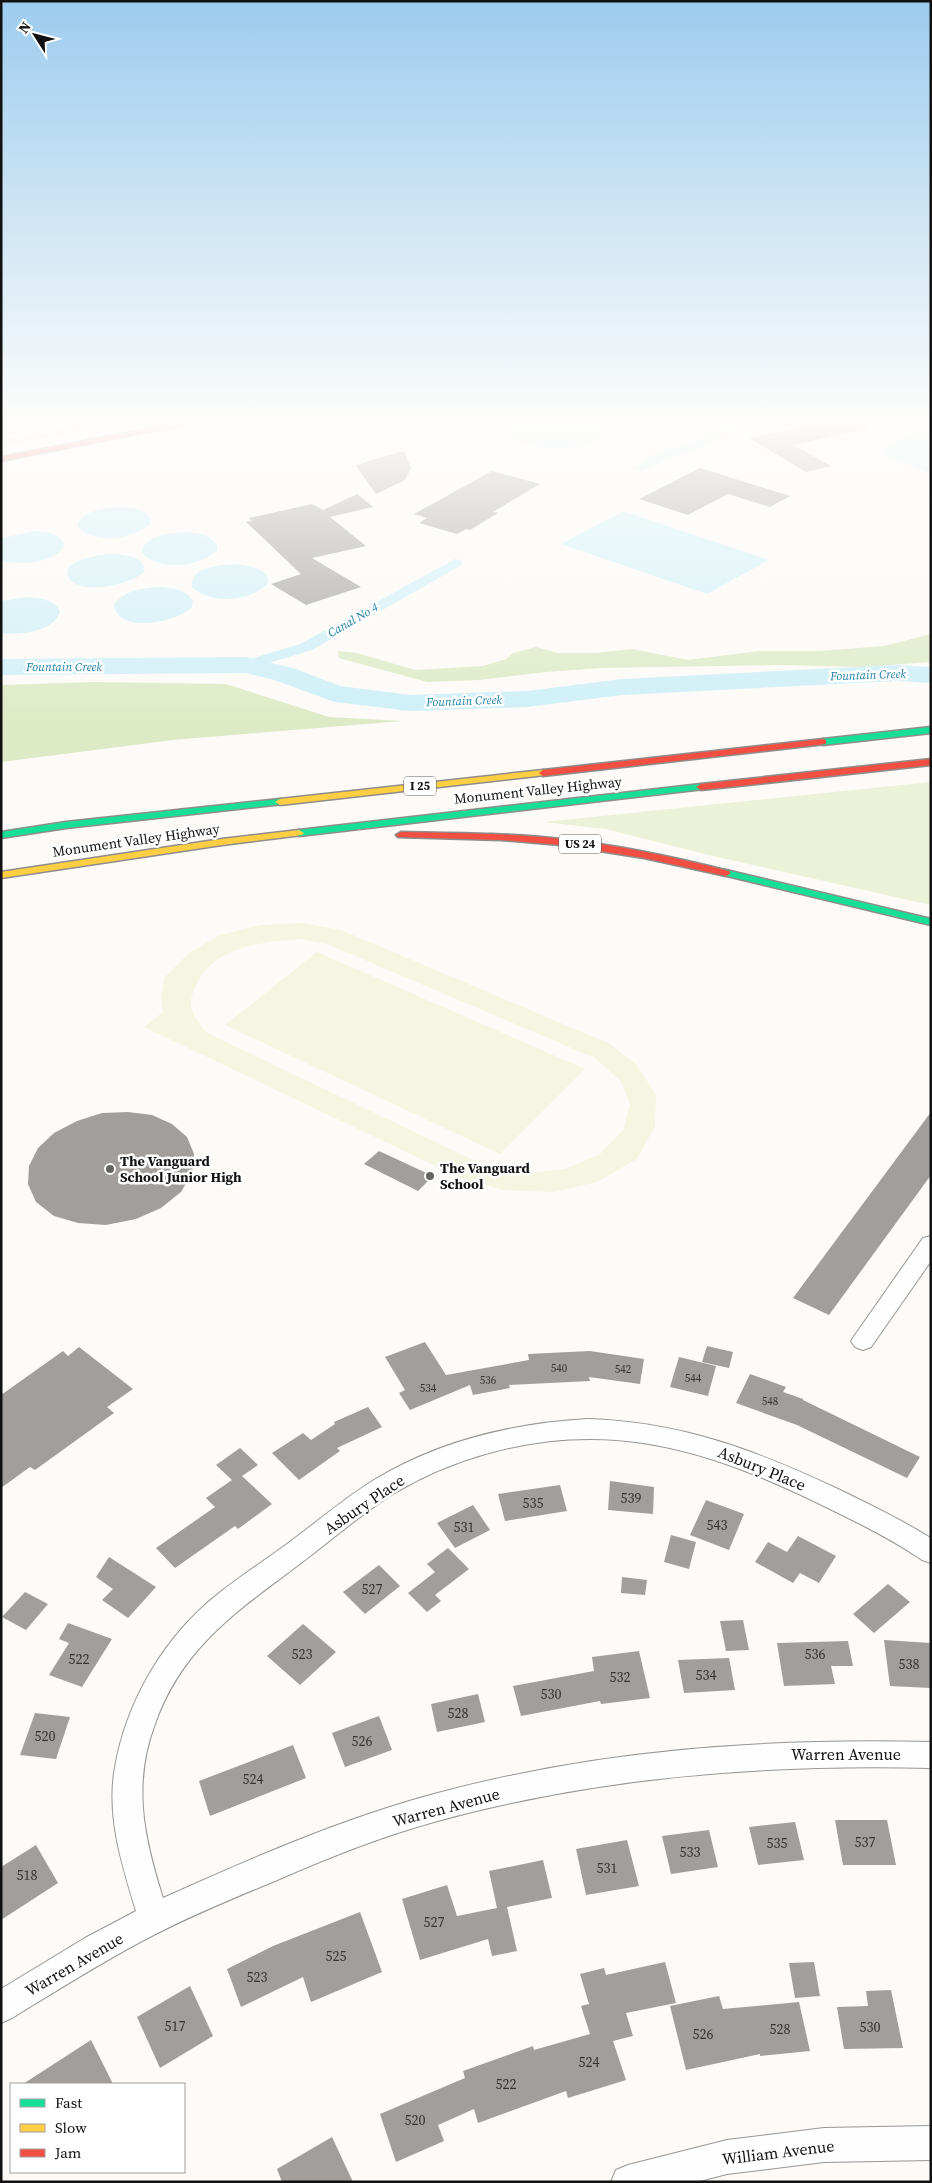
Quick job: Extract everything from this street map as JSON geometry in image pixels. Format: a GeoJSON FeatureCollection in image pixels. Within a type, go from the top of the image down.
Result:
{"type":"FeatureCollection","features":[{"type":"Feature","properties":{"kind":"main road","name":"Monument Valley Highway"},"geometry":{"type":"LineString","coordinates":[[1,835],[86,823],[931,730]]}},
{"type":"Feature","properties":{"kind":"main road","name":"Monument Valley Highway"},"geometry":{"type":"LineString","coordinates":[[1,875],[222,842],[522,806],[931,762]]}},
{"type":"Feature","properties":{"kind":"main road","name":"US 24"},"geometry":{"type":"LineString","coordinates":[[222,842],[383,835],[488,836],[586,845],[672,862],[931,922]]}},
{"type":"Feature","properties":{"kind":"street"},"geometry":{"type":"LineString","coordinates":[[863,1341],[930,1247]]}},
{"type":"Feature","properties":{"kind":"street","name":"Asbury Place"},"geometry":{"type":"LineString","coordinates":[[154,1918],[132,1847],[128,1809],[128,1771],[137,1735],[150,1701],[169,1666],[194,1634],[217,1612],[366,1500],[397,1480],[428,1465],[467,1448],[549,1431],[591,1428],[633,1431],[669,1437],[709,1446],[746,1458],[875,1519],[931,1552]]}},
{"type":"Feature","properties":{"kind":"street","name":"Warren Avenue"},"geometry":{"type":"LineString","coordinates":[[1,2007],[154,1918],[251,1875],[374,1827],[434,1808],[569,1778],[709,1758],[786,1753],[858,1752],[931,1755]]}},
{"type":"Feature","properties":{"kind":"street","name":"William Avenue"},"geometry":{"type":"LineString","coordinates":[[628,2182],[727,2157],[824,2145],[931,2143]]}},
{"type":"Feature","properties":{"kind":"green space"},"geometry":{"type":"Polygon","coordinates":[[[931,634],[931,662],[863,667],[779,665],[602,668],[479,680],[427,682],[339,658],[338,651],[357,653],[415,670],[483,666],[506,659],[513,653],[536,647],[558,653],[596,653],[632,649],[688,660],[759,651],[820,651],[884,646],[931,634]]]}},
{"type":"Feature","properties":{"kind":"green space"},"geometry":{"type":"Polygon","coordinates":[[[94,682],[226,684],[329,717],[402,721],[173,740],[1,762],[1,685],[94,682]]]}},
{"type":"Feature","properties":{"kind":"green space"},"geometry":{"type":"Polygon","coordinates":[[[931,782],[931,905],[709,855],[606,829],[544,822],[931,782]]]}},
{"type":"Feature","properties":{"kind":"green space"},"geometry":{"type":"Polygon","coordinates":[[[303,923],[341,930],[610,1044],[636,1064],[656,1095],[655,1126],[637,1159],[597,1182],[554,1192],[504,1190],[461,1178],[144,1027],[163,1012],[161,997],[165,977],[189,953],[220,935],[261,925],[303,923]],[[300,939],[285,940],[240,948],[227,954],[214,962],[204,972],[196,985],[191,1000],[194,1016],[207,1033],[490,1168],[529,1173],[565,1169],[599,1155],[623,1130],[630,1104],[621,1081],[595,1058],[327,944],[300,939]]]}},
{"type":"Feature","properties":{"kind":"green space"},"geometry":{"type":"Polygon","coordinates":[[[317,952],[585,1069],[500,1154],[225,1025],[317,952]]]}},
{"type":"Feature","properties":{"kind":"water"},"geometry":{"type":"Polygon","coordinates":[[[78,523],[150,523],[134,533],[114,538],[104,538],[85,533],[78,527],[78,523]]]}},
{"type":"Feature","properties":{"kind":"water"},"geometry":{"type":"Polygon","coordinates":[[[601,523],[658,523],[769,560],[707,594],[561,544],[601,523]]]}},
{"type":"Feature","properties":{"kind":"water"},"geometry":{"type":"Polygon","coordinates":[[[35,531],[59,537],[64,544],[63,549],[50,558],[34,562],[17,563],[1,561],[1,538],[35,531]]]}},
{"type":"Feature","properties":{"kind":"water"},"geometry":{"type":"Polygon","coordinates":[[[186,532],[211,538],[217,545],[217,550],[201,560],[180,565],[160,563],[143,554],[142,549],[150,540],[167,534],[186,532]]]}},
{"type":"Feature","properties":{"kind":"water"},"geometry":{"type":"Polygon","coordinates":[[[113,554],[134,557],[142,563],[144,572],[128,581],[104,587],[81,586],[73,582],[68,576],[68,570],[71,565],[77,562],[93,556],[113,554]]]}},
{"type":"Feature","properties":{"kind":"water"},"geometry":{"type":"Polygon","coordinates":[[[235,564],[261,570],[265,574],[268,583],[251,594],[230,599],[209,597],[192,587],[192,580],[201,571],[214,566],[235,564]]]}},
{"type":"Feature","properties":{"kind":"water"},"geometry":{"type":"Polygon","coordinates":[[[160,587],[174,589],[187,594],[193,601],[192,607],[175,617],[149,623],[137,623],[126,620],[118,614],[114,605],[123,596],[141,589],[160,587]]]}},
{"type":"Feature","properties":{"kind":"water"},"geometry":{"type":"Polygon","coordinates":[[[28,597],[42,599],[54,604],[60,611],[57,618],[51,624],[36,631],[1,633],[1,601],[28,597]]]}},
{"type":"Feature","properties":{"kind":"building"},"geometry":{"type":"Polygon","coordinates":[[[247,523],[337,523],[366,546],[312,558],[361,587],[306,605],[271,584],[301,574],[247,523]]]}},
{"type":"Feature","properties":{"kind":"building"},"geometry":{"type":"Polygon","coordinates":[[[419,523],[482,523],[470,530],[466,529],[457,534],[419,523]]]}},
{"type":"Feature","properties":{"kind":"building","name":"The Vanguard School Junior High"},"geometry":{"type":"Polygon","coordinates":[[[128,1112],[152,1115],[172,1124],[187,1137],[194,1154],[192,1173],[181,1192],[161,1208],[136,1219],[106,1225],[78,1223],[54,1216],[36,1202],[28,1184],[29,1166],[38,1148],[54,1133],[77,1121],[102,1113],[128,1112]]]}},
{"type":"Feature","properties":{"kind":"building"},"geometry":{"type":"Polygon","coordinates":[[[931,1112],[931,1175],[829,1315],[793,1298],[931,1112]]]}},
{"type":"Feature","properties":{"kind":"building"},"geometry":{"type":"Polygon","coordinates":[[[379,1151],[433,1176],[418,1191],[364,1164],[379,1151]]]}},
{"type":"Feature","properties":{"kind":"building"},"geometry":{"type":"Polygon","coordinates":[[[425,1342],[446,1375],[529,1360],[528,1354],[590,1351],[644,1359],[640,1384],[589,1377],[590,1381],[509,1385],[510,1388],[473,1395],[470,1385],[410,1410],[399,1393],[405,1390],[385,1357],[425,1342]]]}},
{"type":"Feature","properties":{"kind":"building"},"geometry":{"type":"Polygon","coordinates":[[[707,1346],[733,1352],[729,1368],[702,1362],[707,1346]]]}},
{"type":"Feature","properties":{"kind":"building"},"geometry":{"type":"Polygon","coordinates":[[[79,1347],[133,1389],[107,1407],[114,1413],[35,1470],[30,1467],[1,1488],[1,1395],[63,1351],[68,1356],[79,1347]]]}},
{"type":"Feature","properties":{"kind":"building"},"geometry":{"type":"Polygon","coordinates":[[[679,1357],[716,1366],[708,1396],[670,1387],[679,1357]]]}},
{"type":"Feature","properties":{"kind":"building"},"geometry":{"type":"Polygon","coordinates":[[[750,1374],[786,1387],[783,1392],[803,1399],[920,1457],[907,1478],[797,1425],[736,1403],[750,1374]]]}},
{"type":"Feature","properties":{"kind":"building"},"geometry":{"type":"Polygon","coordinates":[[[368,1407],[382,1427],[337,1448],[340,1451],[299,1480],[272,1453],[303,1433],[311,1440],[335,1424],[334,1422],[368,1407]]]}},
{"type":"Feature","properties":{"kind":"building"},"geometry":{"type":"Polygon","coordinates":[[[240,1448],[258,1465],[242,1476],[272,1504],[238,1529],[235,1526],[175,1568],[156,1548],[215,1507],[206,1498],[232,1480],[216,1465],[240,1448]]]}},
{"type":"Feature","properties":{"kind":"building"},"geometry":{"type":"Polygon","coordinates":[[[610,1481],[654,1487],[653,1514],[608,1510],[610,1481]]]}},
{"type":"Feature","properties":{"kind":"building"},"geometry":{"type":"Polygon","coordinates":[[[560,1485],[567,1511],[505,1521],[498,1494],[560,1485]]]}},
{"type":"Feature","properties":{"kind":"building"},"geometry":{"type":"Polygon","coordinates":[[[706,1500],[744,1514],[729,1550],[690,1535],[706,1500]]]}},
{"type":"Feature","properties":{"kind":"building"},"geometry":{"type":"Polygon","coordinates":[[[473,1505],[490,1530],[455,1548],[437,1523],[473,1505]]]}},
{"type":"Feature","properties":{"kind":"building"},"geometry":{"type":"Polygon","coordinates":[[[671,1535],[696,1542],[689,1569],[664,1562],[671,1535]]]}},
{"type":"Feature","properties":{"kind":"building"},"geometry":{"type":"Polygon","coordinates":[[[798,1536],[836,1556],[819,1583],[800,1573],[793,1583],[755,1562],[768,1542],[787,1552],[798,1536]]]}},
{"type":"Feature","properties":{"kind":"building"},"geometry":{"type":"Polygon","coordinates":[[[448,1548],[469,1569],[435,1595],[441,1601],[427,1612],[408,1593],[435,1572],[427,1564],[448,1548]]]}},
{"type":"Feature","properties":{"kind":"building"},"geometry":{"type":"Polygon","coordinates":[[[109,1557],[156,1587],[128,1618],[102,1600],[113,1589],[96,1577],[109,1557]]]}},
{"type":"Feature","properties":{"kind":"building"},"geometry":{"type":"Polygon","coordinates":[[[379,1565],[400,1586],[365,1614],[343,1592],[379,1565]]]}},
{"type":"Feature","properties":{"kind":"building"},"geometry":{"type":"Polygon","coordinates":[[[622,1577],[647,1580],[645,1595],[621,1593],[622,1577]]]}},
{"type":"Feature","properties":{"kind":"building"},"geometry":{"type":"Polygon","coordinates":[[[888,1584],[910,1602],[874,1633],[853,1614],[888,1584]]]}},
{"type":"Feature","properties":{"kind":"building"},"geometry":{"type":"Polygon","coordinates":[[[25,1592],[48,1604],[26,1630],[2,1617],[25,1592]]]}},
{"type":"Feature","properties":{"kind":"building"},"geometry":{"type":"Polygon","coordinates":[[[743,1620],[749,1650],[726,1651],[720,1621],[743,1620]]]}},
{"type":"Feature","properties":{"kind":"building"},"geometry":{"type":"Polygon","coordinates":[[[68,1623],[112,1639],[82,1687],[49,1675],[69,1643],[59,1639],[68,1623]]]}},
{"type":"Feature","properties":{"kind":"building"},"geometry":{"type":"Polygon","coordinates":[[[303,1624],[336,1652],[300,1685],[267,1656],[303,1624]]]}},
{"type":"Feature","properties":{"kind":"building"},"geometry":{"type":"Polygon","coordinates":[[[884,1640],[931,1643],[931,1688],[890,1686],[884,1640]]]}},
{"type":"Feature","properties":{"kind":"building"},"geometry":{"type":"Polygon","coordinates":[[[848,1641],[853,1666],[831,1666],[835,1684],[784,1686],[777,1643],[848,1641]]]}},
{"type":"Feature","properties":{"kind":"building"},"geometry":{"type":"Polygon","coordinates":[[[639,1651],[650,1698],[601,1704],[600,1701],[521,1716],[513,1686],[594,1671],[592,1657],[639,1651]]]}},
{"type":"Feature","properties":{"kind":"building"},"geometry":{"type":"Polygon","coordinates":[[[729,1658],[735,1690],[684,1693],[678,1660],[729,1658]]]}},
{"type":"Feature","properties":{"kind":"building"},"geometry":{"type":"Polygon","coordinates":[[[478,1694],[485,1722],[437,1732],[431,1704],[478,1694]]]}},
{"type":"Feature","properties":{"kind":"building"},"geometry":{"type":"Polygon","coordinates":[[[35,1713],[70,1717],[56,1759],[20,1755],[35,1713]]]}},
{"type":"Feature","properties":{"kind":"building"},"geometry":{"type":"Polygon","coordinates":[[[379,1716],[392,1750],[345,1767],[332,1733],[379,1716]]]}},
{"type":"Feature","properties":{"kind":"building"},"geometry":{"type":"Polygon","coordinates":[[[293,1745],[306,1778],[210,1816],[199,1781],[293,1745]]]}},
{"type":"Feature","properties":{"kind":"building"},"geometry":{"type":"Polygon","coordinates":[[[835,1820],[887,1820],[896,1865],[843,1865],[835,1820]]]}},
{"type":"Feature","properties":{"kind":"building"},"geometry":{"type":"Polygon","coordinates":[[[795,1822],[804,1860],[758,1865],[749,1827],[795,1822]]]}},
{"type":"Feature","properties":{"kind":"building"},"geometry":{"type":"Polygon","coordinates":[[[709,1830],[718,1867],[671,1874],[662,1836],[709,1830]]]}},
{"type":"Feature","properties":{"kind":"building"},"geometry":{"type":"Polygon","coordinates":[[[627,1840],[639,1886],[586,1895],[576,1849],[627,1840]]]}},
{"type":"Feature","properties":{"kind":"building"},"geometry":{"type":"Polygon","coordinates":[[[36,1845],[58,1883],[1,1920],[1,1867],[36,1845]]]}},
{"type":"Feature","properties":{"kind":"building"},"geometry":{"type":"Polygon","coordinates":[[[543,1860],[552,1898],[507,1907],[517,1951],[492,1956],[488,1939],[420,1960],[402,1899],[447,1885],[457,1916],[497,1908],[489,1871],[543,1860]]]}},
{"type":"Feature","properties":{"kind":"building"},"geometry":{"type":"Polygon","coordinates":[[[360,1912],[382,1972],[311,2002],[303,1977],[241,2007],[227,1969],[273,1946],[360,1912]]]}},
{"type":"Feature","properties":{"kind":"building"},"geometry":{"type":"Polygon","coordinates":[[[665,1962],[676,2003],[626,2013],[633,2036],[613,2041],[626,2080],[568,2098],[566,2091],[478,2123],[474,2109],[438,2125],[444,2141],[396,2162],[380,2114],[465,2078],[463,2071],[533,2046],[534,2050],[590,2034],[581,2006],[589,2004],[580,1974],[604,1968],[606,1975],[665,1962]]]}},
{"type":"Feature","properties":{"kind":"building"},"geometry":{"type":"Polygon","coordinates":[[[814,1962],[820,1996],[795,1998],[789,1963],[814,1962]]]}},
{"type":"Feature","properties":{"kind":"building"},"geometry":{"type":"Polygon","coordinates":[[[190,1986],[213,2036],[160,2068],[137,2017],[190,1986]]]}},
{"type":"Feature","properties":{"kind":"building"},"geometry":{"type":"Polygon","coordinates":[[[891,1990],[903,2048],[844,2049],[837,2007],[868,2006],[866,1991],[891,1990]]]}},
{"type":"Feature","properties":{"kind":"building"},"geometry":{"type":"Polygon","coordinates":[[[719,1996],[723,2009],[799,2002],[810,2051],[760,2056],[760,2054],[686,2070],[670,2006],[719,1996]]]}},
{"type":"Feature","properties":{"kind":"building"},"geometry":{"type":"Polygon","coordinates":[[[91,2040],[112,2083],[25,2083],[91,2040]]]}},
{"type":"Feature","properties":{"kind":"building"},"geometry":{"type":"Polygon","coordinates":[[[332,2137],[353,2182],[282,2182],[277,2169],[332,2137]]]}},
{"type":"Feature","properties":{"kind":"waterway","name":"Canal No 4"},"geometry":{"type":"LineString","coordinates":[[246,665],[306,647],[455,563]]}},
{"type":"Feature","properties":{"kind":"waterway","name":"Fountain Creek"},"geometry":{"type":"LineString","coordinates":[[1,667],[246,665],[283,674],[335,694],[410,703],[527,699],[622,687],[897,673],[931,675]]}},
{"type":"Feature","properties":{"kind":"traffic: fast"},"geometry":{"type":"LineString","coordinates":[[823,742],[931,730]]}},
{"type":"Feature","properties":{"kind":"traffic: fast"},"geometry":{"type":"LineString","coordinates":[[299,833],[701,787]]}},
{"type":"Feature","properties":{"kind":"traffic: fast"},"geometry":{"type":"LineString","coordinates":[[1,835],[66,825],[280,802]]}},
{"type":"Feature","properties":{"kind":"traffic: fast"},"geometry":{"type":"LineString","coordinates":[[726,873],[931,922]]}},
{"type":"Feature","properties":{"kind":"traffic: slow"},"geometry":{"type":"LineString","coordinates":[[280,802],[543,773]]}},
{"type":"Feature","properties":{"kind":"traffic: slow"},"geometry":{"type":"LineString","coordinates":[[1,875],[222,842],[299,833]]}},
{"type":"Feature","properties":{"kind":"traffic: jam"},"geometry":{"type":"LineString","coordinates":[[543,773],[823,742]]}},
{"type":"Feature","properties":{"kind":"traffic: jam"},"geometry":{"type":"LineString","coordinates":[[701,787],[931,762]]}},
{"type":"Feature","properties":{"kind":"traffic: jam"},"geometry":{"type":"LineString","coordinates":[[401,835],[501,837],[561,842],[644,855],[726,873]]}},
{"type":"Feature","properties":{"kind":"place","name":"The Vanguard School Junior High"},"geometry":{"type":"Point","coordinates":[110,1169]}},
{"type":"Feature","properties":{"kind":"place","name":"The Vanguard School"},"geometry":{"type":"Point","coordinates":[430,1176]}}]}
